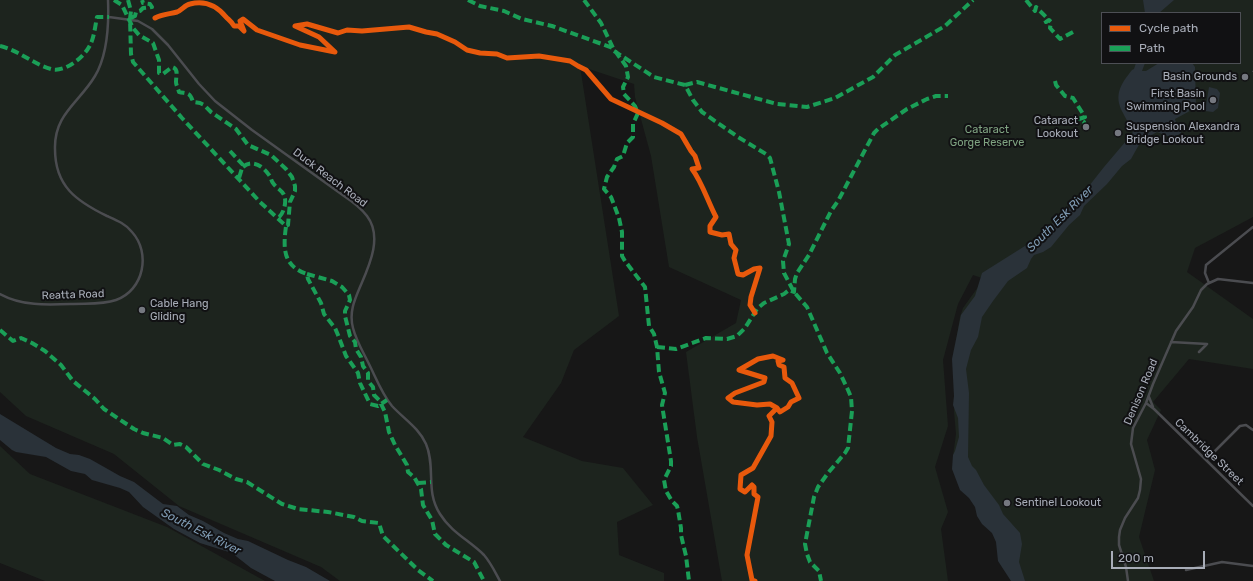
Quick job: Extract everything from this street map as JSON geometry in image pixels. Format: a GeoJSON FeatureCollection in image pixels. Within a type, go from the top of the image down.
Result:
{"type":"FeatureCollection","features":[{"type":"Feature","properties":{"kind":"street","name":"Reatta Road"},"geometry":{"type":"LineString","coordinates":[[0,294],[9,299],[33,304],[47,305],[100,303],[123,297],[134,287],[140,276],[143,257],[139,242],[133,232],[121,223],[90,208],[75,198],[62,180],[55,160],[55,140],[57,129],[68,109],[94,77],[100,66],[106,45],[109,17],[108,0]]}},
{"type":"Feature","properties":{"kind":"street","name":"Duck Reach Road"},"geometry":{"type":"LineString","coordinates":[[109,17],[138,21],[152,29],[214,101],[358,206],[369,219],[373,232],[373,251],[366,274],[353,305],[352,316],[354,332],[388,400],[396,410],[416,428],[425,442],[430,459],[431,492],[437,509],[455,532],[484,555],[500,581]]}},
{"type":"Feature","properties":{"kind":"street"},"geometry":{"type":"LineString","coordinates":[[1253,227],[1209,263],[1204,269],[1205,277],[1209,283],[1221,279],[1253,283]]}},
{"type":"Feature","properties":{"kind":"street","name":"Denison Road"},"geometry":{"type":"LineString","coordinates":[[1128,581],[1126,567],[1119,545],[1119,537],[1125,518],[1138,498],[1140,490],[1141,479],[1132,452],[1131,438],[1133,428],[1146,403],[1178,328],[1193,307],[1200,292],[1209,283]]}},
{"type":"Feature","properties":{"kind":"street"},"geometry":{"type":"LineString","coordinates":[[1171,342],[1207,344],[1199,352]]}},
{"type":"Feature","properties":{"kind":"street","name":"Cambridge Street"},"geometry":{"type":"LineString","coordinates":[[1149,393],[1150,402],[1154,409]]}},
{"type":"Feature","properties":{"kind":"street","name":"Cambridge Street"},"geometry":{"type":"LineString","coordinates":[[1146,403],[1154,409],[1253,506]]}},
{"type":"Feature","properties":{"kind":"street"},"geometry":{"type":"LineString","coordinates":[[1206,460],[1240,426],[1246,425],[1253,430]]}},
{"type":"Feature","properties":{"kind":"street"},"geometry":{"type":"LineString","coordinates":[[1186,570],[1222,562],[1253,566]]}},
{"type":"Feature","properties":{"kind":"green space","name":"Cataract Gorge Reserve"},"geometry":{"type":"Polygon","coordinates":[[[0,0],[1253,0],[1253,217],[1195,248],[1187,272],[1253,319],[1253,369],[1189,359],[1153,402],[1161,410],[1147,440],[1155,470],[1139,537],[1154,581],[1018,581],[953,456],[956,434],[954,411],[955,348],[963,308],[978,287],[982,278],[973,275],[958,304],[943,360],[948,426],[935,467],[948,512],[941,529],[948,581],[722,581],[697,437],[686,352],[736,323],[741,300],[669,267],[651,156],[635,97],[634,84],[580,66],[619,316],[574,350],[561,383],[523,437],[582,461],[623,468],[653,505],[617,522],[619,555],[664,573],[664,581],[340,581],[321,567],[179,506],[114,454],[26,416],[0,392],[0,0]]]}},
{"type":"Feature","properties":{"kind":"green space"},"geometry":{"type":"Polygon","coordinates":[[[0,446],[30,474],[167,527],[265,581],[45,581],[0,563],[0,446]]]}},
{"type":"Feature","properties":{"kind":"water"},"geometry":{"type":"Polygon","coordinates":[[[1143,0],[1174,0],[1160,12],[1145,12],[1143,0]]]}},
{"type":"Feature","properties":{"kind":"water","name":"South Esk River"},"geometry":{"type":"Polygon","coordinates":[[[1136,64],[1145,64],[1142,71],[1146,71],[1157,64],[1193,64],[1195,67],[1196,105],[1188,112],[1175,119],[1181,133],[1173,138],[1157,132],[1141,141],[1131,159],[1122,166],[1107,184],[1084,206],[1080,215],[1069,225],[1051,247],[1034,255],[1027,268],[1008,281],[982,317],[978,337],[971,350],[966,369],[969,393],[968,457],[984,485],[999,505],[1003,514],[1020,533],[1022,544],[1019,562],[1025,581],[1011,581],[998,561],[996,542],[992,533],[982,524],[977,516],[975,507],[969,498],[960,490],[952,469],[953,455],[959,437],[958,418],[953,405],[952,359],[961,315],[975,296],[982,273],[1044,234],[1060,214],[1078,200],[1132,134],[1133,131],[1131,130],[1120,107],[1119,95],[1122,85],[1134,69],[1136,64]]]}},
{"type":"Feature","properties":{"kind":"water","name":"First Basin Swimming Pool"},"geometry":{"type":"Polygon","coordinates":[[[1209,87],[1217,89],[1220,93],[1218,108],[1213,112],[1205,111],[1209,87]]]}},
{"type":"Feature","properties":{"kind":"water","name":"South Esk River"},"geometry":{"type":"Polygon","coordinates":[[[0,414],[56,448],[70,454],[79,455],[90,459],[134,482],[163,504],[177,506],[189,515],[224,533],[238,539],[248,541],[306,567],[330,581],[275,581],[251,568],[232,553],[200,543],[174,529],[143,507],[129,492],[92,480],[85,474],[71,471],[46,457],[12,450],[0,440],[0,414]]]}},
{"type":"Feature","properties":{"kind":"railway"},"geometry":{"type":"LineString","coordinates":[[1245,77],[1253,71]]}},
{"type":"Feature","properties":{"kind":"marked path"},"geometry":{"type":"LineString","coordinates":[[114,0],[122,5],[133,28],[139,35],[153,43],[159,60],[159,73],[163,74],[172,67],[176,69],[176,83],[179,92],[191,96],[193,102],[204,105],[211,112],[236,129],[248,145],[271,155],[286,169],[292,177],[295,186],[295,191],[290,202],[288,225],[286,226]]}},
{"type":"Feature","properties":{"kind":"marked path"},"geometry":{"type":"LineString","coordinates":[[128,0],[131,11],[131,54],[133,62],[182,118],[260,202],[286,226],[286,256],[293,266],[299,271],[307,274],[308,279],[321,303],[324,314],[335,328],[346,356],[358,373],[360,383],[370,404],[378,406],[387,400]]}},
{"type":"Feature","properties":{"kind":"marked path"},"geometry":{"type":"LineString","coordinates":[[131,18],[135,16],[136,12],[143,8],[152,7],[150,4],[143,3],[142,0]]}},
{"type":"Feature","properties":{"kind":"marked path"},"geometry":{"type":"LineString","coordinates":[[468,0],[480,6],[504,11],[522,19],[552,26],[613,48]]}},
{"type":"Feature","properties":{"kind":"marked path"},"geometry":{"type":"LineString","coordinates":[[584,0],[601,23],[613,48],[626,66],[628,77],[623,87],[624,94],[635,106],[638,113],[633,124],[633,137],[627,143],[623,156],[617,159],[614,167],[607,177],[604,189],[611,197],[619,218],[622,232],[622,256],[645,287],[649,326],[654,334],[657,347],[659,372],[665,393],[662,405],[671,466],[664,480],[666,491],[677,506],[678,510],[689,581]]}},
{"type":"Feature","properties":{"kind":"marked path"},"geometry":{"type":"LineString","coordinates":[[685,85],[697,82],[777,104],[807,107],[835,98],[873,77],[895,55],[945,26],[973,0]]}},
{"type":"Feature","properties":{"kind":"marked path"},"geometry":{"type":"LineString","coordinates":[[1026,0],[1035,11],[1036,7],[1046,17],[1046,22],[1049,20],[1051,22],[1050,28],[1060,39],[1075,31]]}},
{"type":"Feature","properties":{"kind":"marked path"},"geometry":{"type":"LineString","coordinates":[[0,46],[7,48],[44,67],[56,70],[62,69],[78,60],[89,47],[94,33],[97,17],[109,17]]}},
{"type":"Feature","properties":{"kind":"marked path"},"geometry":{"type":"LineString","coordinates":[[614,51],[654,77],[685,85],[693,100],[702,112],[770,158],[779,192],[789,244],[783,261],[784,273],[794,292],[807,307],[827,353],[840,373],[851,397],[852,411],[848,448],[818,487],[814,497],[805,544],[810,562],[819,571],[821,581]]}},
{"type":"Feature","properties":{"kind":"marked path"},"geometry":{"type":"LineString","coordinates":[[1055,81],[1056,85],[1065,96],[1073,98],[1085,117],[1079,119],[1084,122],[1086,127]]}},
{"type":"Feature","properties":{"kind":"marked path"},"geometry":{"type":"LineString","coordinates":[[657,347],[676,349],[706,338],[727,339],[737,336],[745,328],[757,309],[764,303],[784,294],[789,290],[794,292],[797,273],[809,255],[831,211],[838,201],[874,133],[907,109],[936,96],[948,96]]}},
{"type":"Feature","properties":{"kind":"marked path"},"geometry":{"type":"LineString","coordinates":[[230,151],[243,165],[239,178]]}},
{"type":"Feature","properties":{"kind":"marked path"},"geometry":{"type":"LineString","coordinates":[[243,167],[250,164],[261,166],[270,176],[274,185],[283,193],[285,198],[284,207],[282,214],[278,218]]}},
{"type":"Feature","properties":{"kind":"marked path"},"geometry":{"type":"LineString","coordinates":[[307,274],[332,281],[342,287],[349,295],[350,300],[345,311],[345,316],[350,336],[355,342],[356,349],[361,357],[363,366],[368,373],[368,381],[373,387],[374,395],[379,400],[385,412],[389,432],[395,445],[407,465],[408,472],[414,477],[421,489],[423,505],[432,520],[435,534],[446,545],[474,562],[484,581]]}},
{"type":"Feature","properties":{"kind":"marked path"},"geometry":{"type":"LineString","coordinates":[[0,330],[13,341],[21,338],[45,351],[61,365],[73,381],[95,399],[104,409],[134,429],[163,438],[173,445],[180,444],[186,447],[203,464],[236,479],[247,482],[282,504],[298,509],[328,512],[354,517],[362,521],[379,523],[383,536],[418,570],[433,581]]}},
{"type":"Feature","properties":{"kind":"marked path"},"geometry":{"type":"LineString","coordinates":[[418,483],[431,482]]}},
{"type":"Feature","properties":{"kind":"cycle path"},"geometry":{"type":"LineString","coordinates":[[155,18],[177,12],[188,5],[195,3],[206,3],[215,7],[234,26],[239,26],[244,31],[240,21],[243,19],[257,30],[300,45],[335,52],[319,37],[295,26],[307,24],[338,33],[347,30],[362,31],[409,27],[437,34],[455,42],[467,50],[480,53],[497,54],[507,58],[539,56],[570,61],[586,70],[611,99],[662,123],[681,134],[695,156],[699,168],[692,169],[699,180],[716,217],[710,226],[710,232],[722,235],[729,234],[731,244],[736,250],[734,258],[738,274],[743,275],[754,269],[760,268],[750,305],[755,313]]}},
{"type":"Feature","properties":{"kind":"cycle path"},"geometry":{"type":"LineString","coordinates":[[773,356],[783,360],[778,361],[779,365],[784,367],[785,378],[792,383],[799,398],[791,402],[788,407],[780,412],[777,408],[770,404],[757,405],[733,402],[728,398],[735,393],[764,382],[765,378],[739,370],[758,359],[773,356]]}},
{"type":"Feature","properties":{"kind":"cycle path"},"geometry":{"type":"LineString","coordinates":[[755,581],[752,580],[747,555],[758,497],[754,494],[754,487],[752,485],[745,492],[740,489],[741,475],[753,468],[771,436],[772,422],[769,416],[777,408]]}},
{"type":"Feature","properties":{"kind":"place","name":"Basin Grounds"},"geometry":{"type":"Point","coordinates":[1245,77]}},
{"type":"Feature","properties":{"kind":"place","name":"First Basin Swimming Pool"},"geometry":{"type":"Point","coordinates":[1213,100]}},
{"type":"Feature","properties":{"kind":"place","name":"Cataract Lookout"},"geometry":{"type":"Point","coordinates":[1086,127]}},
{"type":"Feature","properties":{"kind":"place","name":"Suspension Alexandra Bridge Lookout"},"geometry":{"type":"Point","coordinates":[1118,133]}},
{"type":"Feature","properties":{"kind":"place","name":"Cable Hang Gliding"},"geometry":{"type":"Point","coordinates":[142,310]}},
{"type":"Feature","properties":{"kind":"place","name":"Sentinel Lookout"},"geometry":{"type":"Point","coordinates":[1007,503]}}]}
